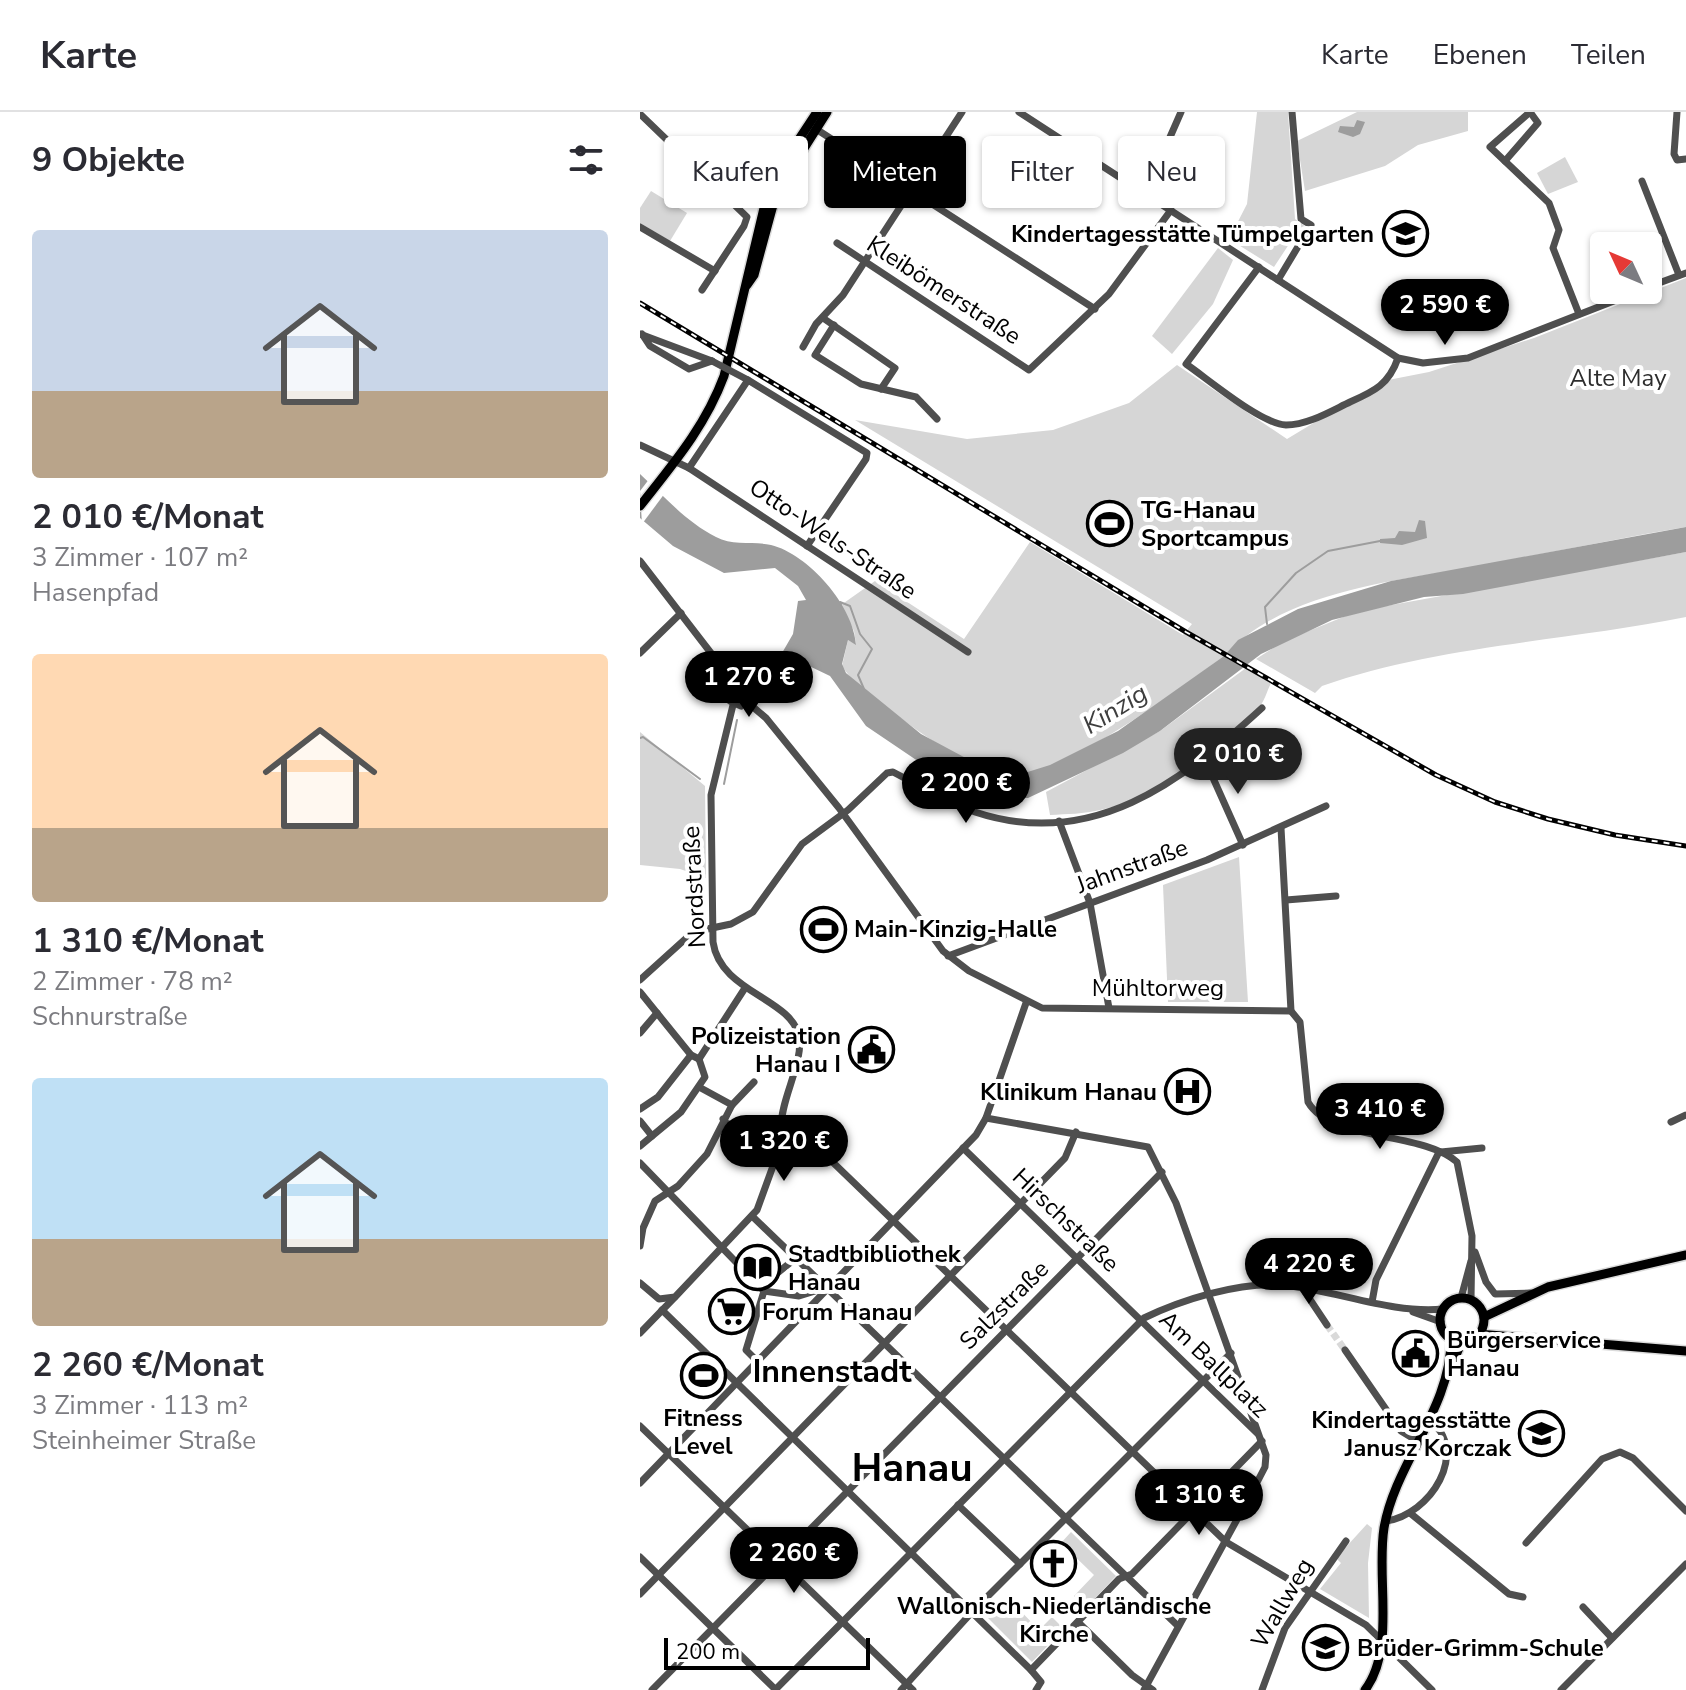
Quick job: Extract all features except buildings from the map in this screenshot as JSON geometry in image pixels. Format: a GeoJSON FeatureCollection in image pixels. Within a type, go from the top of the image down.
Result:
{"type":"FeatureCollection","features":[{"type":"Feature","properties":{"kind":"main road"},"geometry":{"type":"LineString","coordinates":[[640,506],[699,429],[714,402],[757,232],[771,190],[817,112]]}},
{"type":"Feature","properties":{"kind":"main road"},"geometry":{"type":"LineString","coordinates":[[745,288],[754,275],[782,185],[827,112]]}},
{"type":"Feature","properties":{"kind":"main road"},"geometry":{"type":"LineString","coordinates":[[1444,1380],[1451,1338],[1441,1322],[1443,1309],[1470,1301],[1529,1294],[1686,1255]]}},
{"type":"Feature","properties":{"kind":"main road"},"geometry":{"type":"LineString","coordinates":[[1365,1690],[1378,1668],[1382,1640],[1380,1564],[1386,1521],[1444,1380],[1462,1341],[1529,1294]]}},
{"type":"Feature","properties":{"kind":"main road"},"geometry":{"type":"LineString","coordinates":[[1470,1301],[1482,1325],[1512,1336],[1686,1351]]}},
{"type":"Feature","properties":{"kind":"main road"},"geometry":{"type":"LineString","coordinates":[[1451,1338],[1462,1341]]}},
{"type":"Feature","properties":{"kind":"street"},"geometry":{"type":"LineString","coordinates":[[946,136],[962,112]]}},
{"type":"Feature","properties":{"kind":"street"},"geometry":{"type":"LineString","coordinates":[[1019,112],[1118,175]]}},
{"type":"Feature","properties":{"kind":"street"},"geometry":{"type":"LineString","coordinates":[[1170,136],[1181,112]]}},
{"type":"Feature","properties":{"kind":"street"},"geometry":{"type":"LineString","coordinates":[[1278,280],[1311,225],[1301,219],[1292,112]]}},
{"type":"Feature","properties":{"kind":"street"},"geometry":{"type":"LineString","coordinates":[[1505,161],[1538,123],[1530,112],[1490,147],[1552,208],[1559,230],[1553,248],[1579,314]]}},
{"type":"Feature","properties":{"kind":"street"},"geometry":{"type":"LineString","coordinates":[[1677,112],[1674,154],[1677,160],[1686,159]]}},
{"type":"Feature","properties":{"kind":"street"},"geometry":{"type":"LineString","coordinates":[[640,114],[747,217],[702,290]]}},
{"type":"Feature","properties":{"kind":"street"},"geometry":{"type":"LineString","coordinates":[[816,129],[827,136]]}},
{"type":"Feature","properties":{"kind":"street"},"geometry":{"type":"LineString","coordinates":[[1674,142],[1686,145]]}},
{"type":"Feature","properties":{"kind":"street"},"geometry":{"type":"LineString","coordinates":[[1642,181],[1682,274],[1662,282]]}},
{"type":"Feature","properties":{"kind":"street"},"geometry":{"type":"LineString","coordinates":[[803,347],[865,262],[900,208]]}},
{"type":"Feature","properties":{"kind":"street"},"geometry":{"type":"LineString","coordinates":[[939,208],[1095,309],[1122,279],[1171,210]]}},
{"type":"Feature","properties":{"kind":"street"},"geometry":{"type":"LineString","coordinates":[[1168,208],[1398,358],[1423,363],[1452,362],[1605,304]]}},
{"type":"Feature","properties":{"kind":"street"},"geometry":{"type":"LineString","coordinates":[[640,227],[715,271]]}},
{"type":"Feature","properties":{"kind":"street","name":"Kleibömerstraße"},"geometry":{"type":"LineString","coordinates":[[837,243],[1029,370],[1095,309]]}},
{"type":"Feature","properties":{"kind":"street"},"geometry":{"type":"LineString","coordinates":[[1259,267],[1186,364],[1264,417],[1284,425],[1308,421],[1376,389],[1389,379],[1398,358]]}},
{"type":"Feature","properties":{"kind":"street"},"geometry":{"type":"LineString","coordinates":[[823,318],[895,368],[881,389]]}},
{"type":"Feature","properties":{"kind":"street"},"geometry":{"type":"LineString","coordinates":[[834,325],[815,355],[861,384],[916,397],[937,419]]}},
{"type":"Feature","properties":{"kind":"street"},"geometry":{"type":"LineString","coordinates":[[641,334],[650,346],[689,369],[712,361]]}},
{"type":"Feature","properties":{"kind":"street"},"geometry":{"type":"LineString","coordinates":[[641,334],[712,361],[748,380],[867,455],[807,546]]}},
{"type":"Feature","properties":{"kind":"street"},"geometry":{"type":"LineString","coordinates":[[689,468],[748,380]]}},
{"type":"Feature","properties":{"kind":"street","name":"Otto-Wels-Straße"},"geometry":{"type":"LineString","coordinates":[[640,445],[689,468],[968,652]]}},
{"type":"Feature","properties":{"kind":"street"},"geometry":{"type":"LineString","coordinates":[[640,561],[731,679],[734,691],[742,691],[746,701],[766,718],[843,814],[948,956],[1026,1003],[986,1118],[963,1148],[640,1483]]}},
{"type":"Feature","properties":{"kind":"street"},"geometry":{"type":"LineString","coordinates":[[640,653],[681,613]]}},
{"type":"Feature","properties":{"kind":"street","name":"Nordstraße"},"geometry":{"type":"LineString","coordinates":[[734,691],[711,795],[713,927],[718,958],[745,988],[789,1018],[798,1032],[799,1050],[781,1109],[781,1127]]}},
{"type":"Feature","properties":{"kind":"street"},"geometry":{"type":"LineString","coordinates":[[733,705],[741,706],[746,701]]}},
{"type":"Feature","properties":{"kind":"street"},"geometry":{"type":"LineString","coordinates":[[640,980],[693,932],[731,924],[753,912],[802,844],[843,814],[890,772],[984,815],[1022,821],[1059,821],[1121,807],[1160,789],[1205,760],[1262,708]]}},
{"type":"Feature","properties":{"kind":"street"},"geometry":{"type":"LineString","coordinates":[[1205,760],[1243,845]]}},
{"type":"Feature","properties":{"kind":"street","name":"Jahnstraße"},"geometry":{"type":"LineString","coordinates":[[948,956],[1243,845],[1326,806]]}},
{"type":"Feature","properties":{"kind":"street"},"geometry":{"type":"LineString","coordinates":[[1059,821],[1090,903],[1109,1008]]}},
{"type":"Feature","properties":{"kind":"street"},"geometry":{"type":"LineString","coordinates":[[1281,828],[1291,1011],[1300,1022],[1308,1102],[1316,1113],[1331,1121],[1439,1152],[1454,1160],[1459,1169],[1472,1243],[1486,1282],[1495,1294],[1529,1294]]}},
{"type":"Feature","properties":{"kind":"street"},"geometry":{"type":"LineString","coordinates":[[1286,900],[1336,896]]}},
{"type":"Feature","properties":{"kind":"street"},"geometry":{"type":"LineString","coordinates":[[640,1109],[658,1097],[695,1057],[745,988]]}},
{"type":"Feature","properties":{"kind":"street"},"geometry":{"type":"LineString","coordinates":[[640,992],[695,1057],[705,1077],[681,1112],[640,1146]]}},
{"type":"Feature","properties":{"kind":"street","name":"Mühltorweg"},"geometry":{"type":"LineString","coordinates":[[1026,1003],[1044,1008],[1291,1011]]}},
{"type":"Feature","properties":{"kind":"street"},"geometry":{"type":"LineString","coordinates":[[640,1033],[657,1013]]}},
{"type":"Feature","properties":{"kind":"street"},"geometry":{"type":"LineString","coordinates":[[640,1246],[649,1210],[659,1196],[678,1186],[707,1154],[732,1105],[754,1082]]}},
{"type":"Feature","properties":{"kind":"street"},"geometry":{"type":"LineString","coordinates":[[699,1087],[732,1105]]}},
{"type":"Feature","properties":{"kind":"street"},"geometry":{"type":"LineString","coordinates":[[1671,1122],[1686,1115]]}},
{"type":"Feature","properties":{"kind":"street"},"geometry":{"type":"LineString","coordinates":[[986,1118],[1144,1144],[1162,1172],[1261,1438],[1265,1467],[1147,1689],[1078,1622]]}},
{"type":"Feature","properties":{"kind":"street"},"geometry":{"type":"LineString","coordinates":[[723,1120],[790,1144],[795,1139]]}},
{"type":"Feature","properties":{"kind":"street"},"geometry":{"type":"LineString","coordinates":[[640,1121],[652,1136]]}},
{"type":"Feature","properties":{"kind":"street"},"geometry":{"type":"LineString","coordinates":[[640,1333],[752,1216],[761,1202],[781,1127],[792,1128],[795,1139]]}},
{"type":"Feature","properties":{"kind":"street"},"geometry":{"type":"LineString","coordinates":[[640,1594],[1021,1204],[1071,1151],[1076,1132]]}},
{"type":"Feature","properties":{"kind":"street"},"geometry":{"type":"LineString","coordinates":[[795,1139],[817,1147],[1226,1542],[1366,1625],[1432,1690]]}},
{"type":"Feature","properties":{"kind":"street","name":"Hirschstraße"},"geometry":{"type":"LineString","coordinates":[[963,1148],[1141,1321]]}},
{"type":"Feature","properties":{"kind":"street"},"geometry":{"type":"LineString","coordinates":[[1439,1152],[1482,1148]]}},
{"type":"Feature","properties":{"kind":"street"},"geometry":{"type":"LineString","coordinates":[[1372,1302],[1376,1280],[1439,1152]]}},
{"type":"Feature","properties":{"kind":"street"},"geometry":{"type":"LineString","coordinates":[[640,1163],[762,1289],[799,1296],[827,1287]]}},
{"type":"Feature","properties":{"kind":"street","name":"Salzstraße"},"geometry":{"type":"LineString","coordinates":[[652,1690],[1162,1172]]}},
{"type":"Feature","properties":{"kind":"street"},"geometry":{"type":"LineString","coordinates":[[752,1216],[1178,1626]]}},
{"type":"Feature","properties":{"kind":"street"},"geometry":{"type":"LineString","coordinates":[[1470,1301],[1472,1243]]}},
{"type":"Feature","properties":{"kind":"street"},"geometry":{"type":"LineString","coordinates":[[756,1360],[746,1350],[762,1289],[796,1258]]}},
{"type":"Feature","properties":{"kind":"street"},"geometry":{"type":"LineString","coordinates":[[640,1283],[655,1296],[665,1299],[675,1297]]}},
{"type":"Feature","properties":{"kind":"street"},"geometry":{"type":"LineString","coordinates":[[640,1557],[775,1690],[1141,1321],[1186,1300],[1269,1285],[1408,1309],[1441,1322]]}},
{"type":"Feature","properties":{"kind":"street"},"geometry":{"type":"LineString","coordinates":[[1303,1289],[1327,1325]]}},
{"type":"Feature","properties":{"kind":"street"},"geometry":{"type":"LineString","coordinates":[[1408,1309],[1443,1309]]}},
{"type":"Feature","properties":{"kind":"street"},"geometry":{"type":"LineString","coordinates":[[662,1310],[973,1611],[1041,1682],[1036,1690]]}},
{"type":"Feature","properties":{"kind":"street","name":"Am Ballplatz"},"geometry":{"type":"LineString","coordinates":[[1141,1321],[1261,1438]]}},
{"type":"Feature","properties":{"kind":"street"},"geometry":{"type":"LineString","coordinates":[[1345,1350],[1401,1431],[1419,1442]]}},
{"type":"Feature","properties":{"kind":"street"},"geometry":{"type":"LineString","coordinates":[[901,1690],[973,1611],[1231,1353]]}},
{"type":"Feature","properties":{"kind":"street"},"geometry":{"type":"LineString","coordinates":[[1386,1521],[1410,1513],[1439,1481],[1448,1462],[1447,1441],[1439,1427],[1429,1419]]}},
{"type":"Feature","properties":{"kind":"street"},"geometry":{"type":"LineString","coordinates":[[640,1426],[913,1690]]}},
{"type":"Feature","properties":{"kind":"street"},"geometry":{"type":"LineString","coordinates":[[1031,1670],[1261,1438]]}},
{"type":"Feature","properties":{"kind":"street"},"geometry":{"type":"LineString","coordinates":[[1526,1543],[1602,1459],[1620,1452],[1633,1458],[1686,1511]]}},
{"type":"Feature","properties":{"kind":"street"},"geometry":{"type":"LineString","coordinates":[[958,1505],[1020,1564]]}},
{"type":"Feature","properties":{"kind":"street"},"geometry":{"type":"LineString","coordinates":[[1410,1513],[1509,1594],[1523,1597]]}},
{"type":"Feature","properties":{"kind":"street","name":"Wallweg"},"geometry":{"type":"LineString","coordinates":[[1262,1690],[1285,1628],[1346,1541]]}},
{"type":"Feature","properties":{"kind":"street"},"geometry":{"type":"LineString","coordinates":[[1561,1690],[1686,1564]]}},
{"type":"Feature","properties":{"kind":"street"},"geometry":{"type":"LineString","coordinates":[[1583,1607],[1612,1638]]}},
{"type":"Feature","properties":{"kind":"green space"},"geometry":{"type":"Polygon","coordinates":[[[1257,112],[1288,112],[1295,219],[1306,227],[1301,234],[1297,232],[1274,267],[1229,239],[1247,204],[1257,112]]]}},
{"type":"Feature","properties":{"kind":"green space"},"geometry":{"type":"Polygon","coordinates":[[[1357,112],[1468,112],[1468,131],[1418,145],[1385,166],[1305,191],[1297,141],[1357,112]]]}},
{"type":"Feature","properties":{"kind":"green space"},"geometry":{"type":"Polygon","coordinates":[[[1565,157],[1578,182],[1548,194],[1537,173],[1565,157]]]}},
{"type":"Feature","properties":{"kind":"green space"},"geometry":{"type":"Polygon","coordinates":[[[651,191],[664,199],[664,208],[679,208],[687,213],[670,241],[640,223],[640,208],[651,191]]]}},
{"type":"Feature","properties":{"kind":"green space"},"geometry":{"type":"Polygon","coordinates":[[[1218,248],[1233,260],[1213,304],[1172,354],[1152,336],[1218,248]]]}},
{"type":"Feature","properties":{"kind":"green space","name":"Alte May"},"geometry":{"type":"Polygon","coordinates":[[[1686,278],[1686,527],[1396,580],[1302,605],[1247,635],[1224,656],[1092,746],[1036,771],[1014,774],[988,769],[946,749],[873,698],[842,666],[848,640],[856,644],[854,631],[841,605],[875,581],[964,639],[1030,542],[1183,635],[1192,624],[855,420],[967,439],[1053,430],[1129,403],[1177,365],[1287,439],[1383,381],[1429,372],[1534,338],[1620,304],[1662,304],[1662,287],[1686,278]]]}},
{"type":"Feature","properties":{"kind":"green space"},"geometry":{"type":"Polygon","coordinates":[[[1686,552],[1686,617],[1410,662],[1322,686],[1315,693],[1256,659],[1284,641],[1358,611],[1686,552]]]}},
{"type":"Feature","properties":{"kind":"green space"},"geometry":{"type":"Polygon","coordinates":[[[1246,668],[1271,683],[1257,710],[1205,756],[1163,784],[1120,804],[1088,812],[1050,815],[1046,792],[1160,731],[1246,668]]]}},
{"type":"Feature","properties":{"kind":"green space"},"geometry":{"type":"Polygon","coordinates":[[[640,732],[705,786],[706,878],[680,869],[640,865],[640,732]]]}},
{"type":"Feature","properties":{"kind":"green space"},"geometry":{"type":"Polygon","coordinates":[[[1239,857],[1248,1002],[1168,1002],[1163,885],[1239,857]]]}},
{"type":"Feature","properties":{"kind":"green space"},"geometry":{"type":"Polygon","coordinates":[[[1367,1524],[1372,1528],[1368,1563],[1369,1618],[1320,1589],[1341,1563],[1336,1558],[1367,1524]]]}},
{"type":"Feature","properties":{"kind":"green space"},"geometry":{"type":"Polygon","coordinates":[[[1071,1532],[1116,1576],[1086,1608],[1074,1596],[1094,1575],[1061,1543],[1071,1532]]]}},
{"type":"Feature","properties":{"kind":"green space"},"geometry":{"type":"Polygon","coordinates":[[[1008,1598],[1039,1630],[1052,1617],[1064,1629],[1032,1662],[988,1618],[1008,1598]]]}},
{"type":"Feature","properties":{"kind":"shaded area"},"geometry":{"type":"Polygon","coordinates":[[[1357,120],[1365,122],[1360,134],[1353,137],[1338,132],[1340,126],[1354,127],[1357,120]]]}},
{"type":"Feature","properties":{"kind":"shaded area"},"geometry":{"type":"Polygon","coordinates":[[[640,474],[705,531],[729,541],[771,545],[785,550],[814,570],[838,599],[853,630],[856,645],[848,640],[842,664],[846,673],[921,734],[988,770],[1018,775],[1050,765],[1118,731],[1224,656],[1238,640],[1298,609],[1391,581],[1686,527],[1686,552],[1463,594],[1424,597],[1332,620],[1261,654],[1160,731],[1123,753],[1028,798],[980,796],[937,774],[866,726],[830,676],[782,653],[793,634],[798,601],[806,600],[798,586],[775,568],[724,573],[673,546],[640,518],[640,474]]]}},
{"type":"Feature","properties":{"kind":"shaded area"},"geometry":{"type":"Polygon","coordinates":[[[1419,520],[1425,521],[1427,538],[1402,545],[1380,543],[1380,539],[1395,538],[1399,531],[1415,532],[1419,520]]]}},
{"type":"Feature","properties":{"kind":"pier"},"geometry":{"type":"Polygon","coordinates":[[[650,478],[665,493],[642,524],[640,491],[650,478]]]}},
{"type":"Feature","properties":{"kind":"waterway"},"geometry":{"type":"LineString","coordinates":[[1267,624],[1265,607],[1296,573],[1328,551],[1380,541]]}},
{"type":"Feature","properties":{"kind":"waterway"},"geometry":{"type":"LineString","coordinates":[[841,605],[840,602],[850,606],[860,634],[872,649],[858,675],[864,689]]}},
{"type":"Feature","properties":{"kind":"waterway"},"geometry":{"type":"LineString","coordinates":[[724,784],[737,720]]}},
{"type":"Feature","properties":{"kind":"waterway"},"geometry":{"type":"LineString","coordinates":[[640,738],[643,737],[700,779]]}},
{"type":"Feature","properties":{"kind":"tunnel"},"geometry":{"type":"LineString","coordinates":[[1327,1325],[1345,1350]]}},
{"type":"Feature","properties":{"kind":"railway"},"geometry":{"type":"LineString","coordinates":[[640,303],[1186,632],[1436,775],[1495,802],[1548,819],[1615,835],[1686,846]]}},
{"type":"Feature","properties":{"kind":"place","name":"Kindertagesstätte Tümpelgarten"},"geometry":{"type":"Point","coordinates":[1405,234]}},
{"type":"Feature","properties":{"kind":"place","name":"TG-Hanau Sportcampus"},"geometry":{"type":"Point","coordinates":[1110,524]}},
{"type":"Feature","properties":{"kind":"place","name":"Main-Kinzig-Halle"},"geometry":{"type":"Point","coordinates":[823,929]}},
{"type":"Feature","properties":{"kind":"place","name":"Polizeistation Hanau I"},"geometry":{"type":"Point","coordinates":[872,1050]}},
{"type":"Feature","properties":{"kind":"place","name":"Klinikum Hanau"},"geometry":{"type":"Point","coordinates":[1188,1092]}},
{"type":"Feature","properties":{"kind":"place","name":"Stadtbibliothek Hanau"},"geometry":{"type":"Point","coordinates":[757,1268]}},
{"type":"Feature","properties":{"kind":"place","name":"Forum Hanau"},"geometry":{"type":"Point","coordinates":[731,1312]}},
{"type":"Feature","properties":{"kind":"place","name":"Bürgerservice Hanau"},"geometry":{"type":"Point","coordinates":[1416,1354]}},
{"type":"Feature","properties":{"kind":"place","name":"Fitness Level"},"geometry":{"type":"Point","coordinates":[703,1376]}},
{"type":"Feature","properties":{"kind":"place","name":"Kindertagesstätte Janusz Korczak"},"geometry":{"type":"Point","coordinates":[1542,1434]}},
{"type":"Feature","properties":{"kind":"place","name":"Wallonisch-Niederländische Kirche"},"geometry":{"type":"Point","coordinates":[1054,1564]}},
{"type":"Feature","properties":{"kind":"place","name":"Brüder-Grimm-Schule"},"geometry":{"type":"Point","coordinates":[1326,1648]}},
{"type":"Feature","properties":{"kind":"district","name":"Innenstadt"},"geometry":{"type":"Point","coordinates":[832,1371]}},
{"type":"Feature","properties":{"kind":"district","name":"Hanau"},"geometry":{"type":"Point","coordinates":[912,1468]}},
{"type":"Feature","properties":{"kind":"water label","name":"Kinzig"},"geometry":{"type":"Point","coordinates":[1115,709]}}]}
